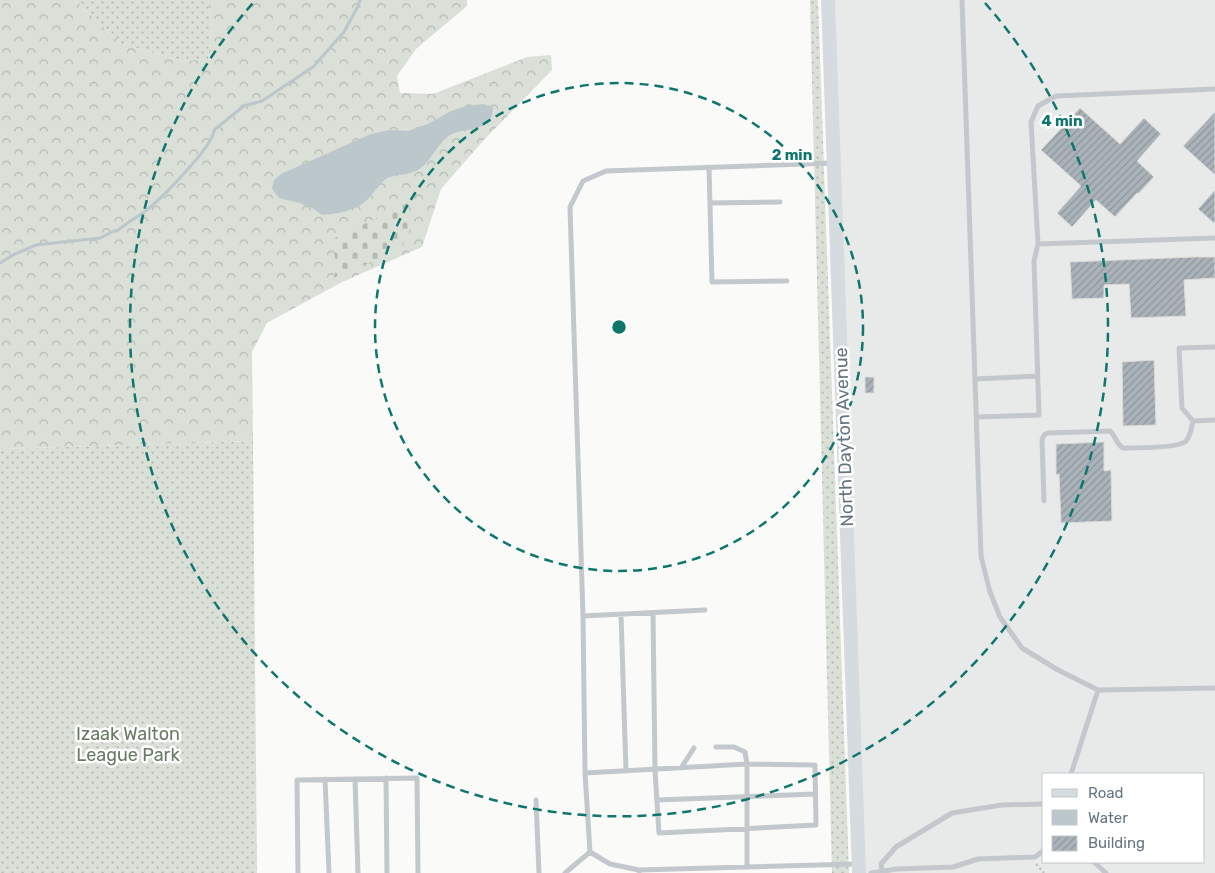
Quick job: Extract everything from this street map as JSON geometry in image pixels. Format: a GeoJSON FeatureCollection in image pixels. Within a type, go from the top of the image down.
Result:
{"type":"FeatureCollection","features":[{"type":"Feature","properties":{"kind":"main road","name":"North Dayton Avenue"},"geometry":{"type":"LineString","coordinates":[[828,0],[833,163],[863,870]]}},
{"type":"Feature","properties":{"kind":"lane"},"geometry":{"type":"LineString","coordinates":[[962,0],[981,556],[990,592],[1000,617],[1022,648],[1058,670],[1098,690],[1215,688]]}},
{"type":"Feature","properties":{"kind":"lane"},"geometry":{"type":"LineString","coordinates":[[976,417],[1038,415],[1034,261],[1038,244],[1031,122],[1038,106],[1056,96],[1215,90]]}},
{"type":"Feature","properties":{"kind":"lane"},"geometry":{"type":"LineString","coordinates":[[590,852],[585,773],[570,207],[583,181],[606,171],[833,163]]}},
{"type":"Feature","properties":{"kind":"lane"},"geometry":{"type":"LineString","coordinates":[[710,167],[712,282],[787,281]]}},
{"type":"Feature","properties":{"kind":"lane"},"geometry":{"type":"LineString","coordinates":[[710,204],[780,202]]}},
{"type":"Feature","properties":{"kind":"lane"},"geometry":{"type":"LineString","coordinates":[[1038,244],[1215,238]]}},
{"type":"Feature","properties":{"kind":"lane"},"geometry":{"type":"LineString","coordinates":[[1215,347],[1179,348],[1182,408],[1193,420],[1215,420]]}},
{"type":"Feature","properties":{"kind":"lane"},"geometry":{"type":"LineString","coordinates":[[975,379],[1038,376]]}},
{"type":"Feature","properties":{"kind":"lane"},"geometry":{"type":"LineString","coordinates":[[1044,501],[1042,440],[1044,435],[1048,433],[1110,431],[1114,434],[1119,446],[1123,448],[1171,446],[1185,442],[1193,420]]}},
{"type":"Feature","properties":{"kind":"lane"},"geometry":{"type":"LineString","coordinates":[[582,616],[705,610]]}},
{"type":"Feature","properties":{"kind":"lane"},"geometry":{"type":"LineString","coordinates":[[585,773],[655,770],[747,764],[815,765],[816,825],[658,833],[655,770],[653,613]]}},
{"type":"Feature","properties":{"kind":"lane"},"geometry":{"type":"LineString","coordinates":[[621,614],[626,771]]}},
{"type":"Feature","properties":{"kind":"lane"},"geometry":{"type":"LineString","coordinates":[[1071,773],[1098,690]]}},
{"type":"Feature","properties":{"kind":"lane"},"geometry":{"type":"LineString","coordinates":[[716,747],[734,747],[745,752],[747,764],[747,867]]}},
{"type":"Feature","properties":{"kind":"lane"},"geometry":{"type":"LineString","coordinates":[[681,768],[694,748]]}},
{"type":"Feature","properties":{"kind":"lane"},"geometry":{"type":"LineString","coordinates":[[386,778],[387,873]]}},
{"type":"Feature","properties":{"kind":"lane"},"geometry":{"type":"LineString","coordinates":[[298,873],[297,780],[417,778],[418,873]]}},
{"type":"Feature","properties":{"kind":"lane"},"geometry":{"type":"LineString","coordinates":[[326,779],[329,873]]}},
{"type":"Feature","properties":{"kind":"lane"},"geometry":{"type":"LineString","coordinates":[[355,779],[358,873]]}},
{"type":"Feature","properties":{"kind":"lane"},"geometry":{"type":"LineString","coordinates":[[657,800],[815,794]]}},
{"type":"Feature","properties":{"kind":"lane"},"geometry":{"type":"LineString","coordinates":[[536,800],[539,873]]}},
{"type":"Feature","properties":{"kind":"lane"},"geometry":{"type":"LineString","coordinates":[[882,871],[881,864],[896,847],[952,813],[1002,805],[1042,804]]}},
{"type":"Feature","properties":{"kind":"lane"},"geometry":{"type":"LineString","coordinates":[[590,852],[610,864],[639,872],[747,867],[758,870],[882,871],[953,867],[978,858],[1033,858],[1042,851]]}},
{"type":"Feature","properties":{"kind":"lane"},"geometry":{"type":"LineString","coordinates":[[565,873],[590,852]]}},
{"type":"Feature","properties":{"kind":"lane"},"geometry":{"type":"LineString","coordinates":[[1095,863],[1106,873]]}},
{"type":"Feature","properties":{"kind":"path"},"geometry":{"type":"LineString","coordinates":[[1033,858],[1044,873]]}},
{"type":"Feature","properties":{"kind":"shaded area"},"geometry":{"type":"Polygon","coordinates":[[[834,0],[1215,0],[1215,873],[865,873],[834,0]]]}},
{"type":"Feature","properties":{"kind":"green space"},"geometry":{"type":"Polygon","coordinates":[[[0,0],[75,0],[122,44],[182,61],[208,59],[212,28],[208,0],[467,0],[467,6],[416,49],[397,76],[400,93],[433,94],[527,57],[551,55],[552,70],[482,142],[441,189],[422,247],[340,283],[267,323],[252,352],[253,441],[0,449],[0,0]]]}},
{"type":"Feature","properties":{"kind":"green space"},"geometry":{"type":"Polygon","coordinates":[[[75,0],[208,0],[212,28],[208,59],[182,61],[122,44],[75,0]]]}},
{"type":"Feature","properties":{"kind":"green space"},"geometry":{"type":"Polygon","coordinates":[[[810,0],[818,0],[849,873],[832,873],[810,0]]]}},
{"type":"Feature","properties":{"kind":"green space"},"geometry":{"type":"Polygon","coordinates":[[[408,203],[409,233],[399,250],[335,277],[335,238],[408,203]]]}},
{"type":"Feature","properties":{"kind":"green space","name":"Izaak Walton League Park"},"geometry":{"type":"Polygon","coordinates":[[[253,441],[257,873],[0,873],[0,449],[253,441]]]}},
{"type":"Feature","properties":{"kind":"water"},"geometry":{"type":"Polygon","coordinates":[[[483,104],[493,107],[489,122],[478,128],[450,135],[420,168],[410,173],[386,179],[366,201],[351,210],[322,215],[300,203],[279,198],[272,189],[274,180],[281,174],[371,134],[390,130],[408,131],[428,124],[451,111],[483,104]]]}},
{"type":"Feature","properties":{"kind":"building"},"geometry":{"type":"Polygon","coordinates":[[[1080,108],[1120,144],[1144,118],[1161,134],[1137,161],[1154,177],[1138,194],[1115,217],[1096,200],[1072,227],[1057,213],[1081,186],[1041,150],[1080,108]]]}},
{"type":"Feature","properties":{"kind":"building"},"geometry":{"type":"Polygon","coordinates":[[[1215,112],[1215,175],[1183,146],[1215,112]]]}},
{"type":"Feature","properties":{"kind":"building"},"geometry":{"type":"Polygon","coordinates":[[[1215,190],[1215,224],[1198,209],[1215,190]]]}},
{"type":"Feature","properties":{"kind":"building"},"geometry":{"type":"Polygon","coordinates":[[[1215,257],[1215,278],[1184,280],[1186,316],[1131,318],[1129,284],[1104,285],[1104,298],[1072,299],[1070,262],[1215,257]]]}},
{"type":"Feature","properties":{"kind":"building"},"geometry":{"type":"Polygon","coordinates":[[[1154,360],[1156,425],[1123,426],[1122,362],[1154,360]]]}},
{"type":"Feature","properties":{"kind":"building"},"geometry":{"type":"Polygon","coordinates":[[[865,377],[874,377],[874,393],[865,393],[865,377]]]}},
{"type":"Feature","properties":{"kind":"building"},"geometry":{"type":"Polygon","coordinates":[[[1104,442],[1104,471],[1111,470],[1112,521],[1061,523],[1059,474],[1056,475],[1056,444],[1104,442]]]}},
{"type":"Feature","properties":{"kind":"waterway"},"geometry":{"type":"LineString","coordinates":[[0,263],[36,245],[100,238],[117,231],[143,213],[172,186],[195,160],[212,138],[214,130],[244,106],[262,101],[313,67],[344,32],[360,0]]}}]}
